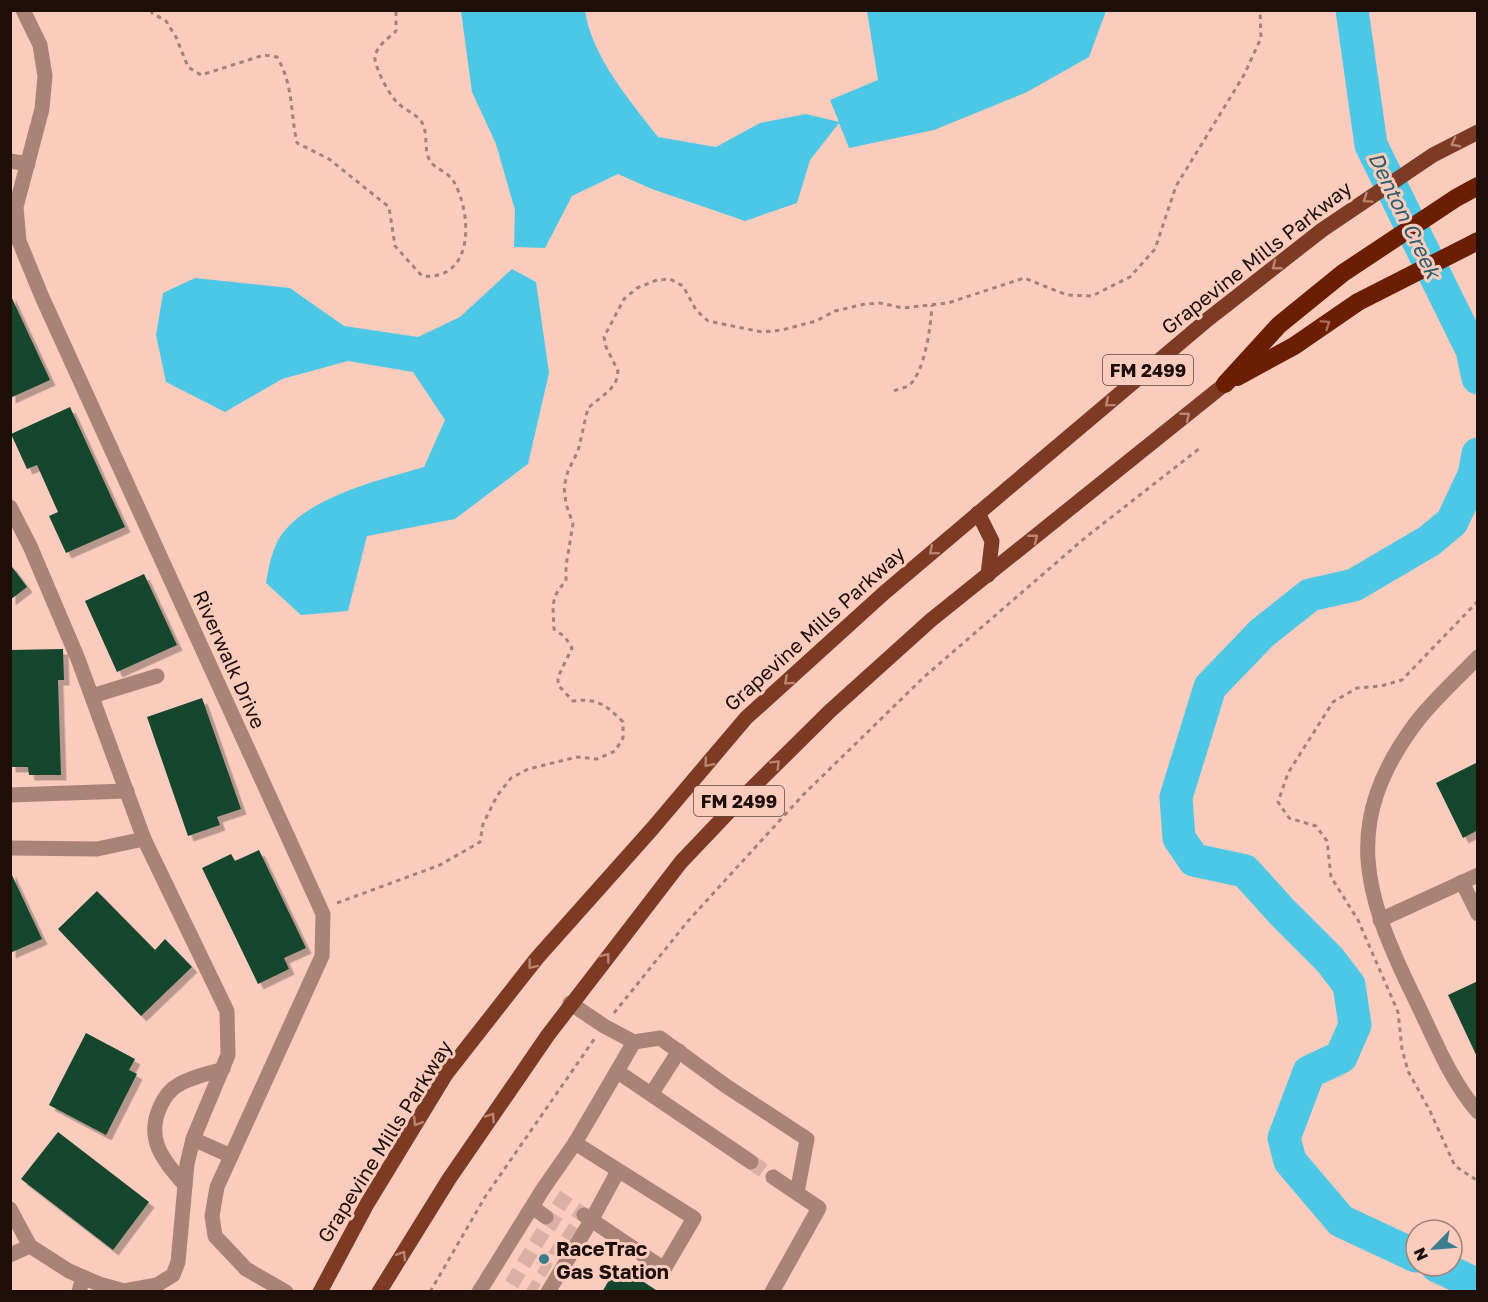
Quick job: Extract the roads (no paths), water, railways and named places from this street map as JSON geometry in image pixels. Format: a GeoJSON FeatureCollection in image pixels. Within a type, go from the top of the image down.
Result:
{"type":"FeatureCollection","features":[{"type":"Feature","properties":{"kind":"highway","name":"FM 2499"},"geometry":{"type":"LineString","coordinates":[[1225,384],[1279,325],[1343,273],[1456,198],[1478,186]]}},
{"type":"Feature","properties":{"kind":"highway"},"geometry":{"type":"LineString","coordinates":[[1225,384],[1294,346],[1358,303],[1477,242]]}},
{"type":"Feature","properties":{"kind":"main road","name":"Grapevine Mills Parkway"},"geometry":{"type":"LineString","coordinates":[[320,1292],[366,1204],[446,1074],[537,958],[652,829],[746,718],[884,593],[1207,320],[1322,230],[1433,155],[1478,132]]}},
{"type":"Feature","properties":{"kind":"main road","name":"FM 2499"},"geometry":{"type":"LineString","coordinates":[[379,1292],[449,1179],[570,1004],[681,862],[830,711],[931,620],[1225,384]]}},
{"type":"Feature","properties":{"kind":"main road"},"geometry":{"type":"LineString","coordinates":[[978,513],[992,541],[988,575]]}},
{"type":"Feature","properties":{"kind":"lane","name":"Riverwalk Drive"},"geometry":{"type":"LineString","coordinates":[[23,10],[40,45],[45,76],[42,109],[27,164],[15,189],[19,241],[42,297],[323,914],[322,956],[217,1187],[212,1216],[215,1236],[246,1269],[286,1292]]}},
{"type":"Feature","properties":{"kind":"lane"},"geometry":{"type":"LineString","coordinates":[[10,161],[27,164]]}},
{"type":"Feature","properties":{"kind":"lane"},"geometry":{"type":"LineString","coordinates":[[10,507],[30,546],[92,696],[144,839],[227,1011],[228,1055],[193,1139],[187,1164],[178,1262],[173,1275],[157,1285],[124,1292],[99,1284],[81,1284],[69,1271],[30,1246],[10,1209]]}},
{"type":"Feature","properties":{"kind":"lane"},"geometry":{"type":"LineString","coordinates":[[1478,657],[1416,723],[1392,760],[1379,787],[1370,818],[1366,845],[1369,874],[1380,920],[1450,1071],[1478,1112]]}},
{"type":"Feature","properties":{"kind":"lane"},"geometry":{"type":"LineString","coordinates":[[92,696],[157,676]]}},
{"type":"Feature","properties":{"kind":"lane"},"geometry":{"type":"LineString","coordinates":[[10,795],[127,791]]}},
{"type":"Feature","properties":{"kind":"lane"},"geometry":{"type":"LineString","coordinates":[[10,848],[97,849],[144,839]]}},
{"type":"Feature","properties":{"kind":"lane"},"geometry":{"type":"LineString","coordinates":[[1380,920],[1478,875]]}},
{"type":"Feature","properties":{"kind":"lane"},"geometry":{"type":"LineString","coordinates":[[1461,882],[1478,914]]}},
{"type":"Feature","properties":{"kind":"lane"},"geometry":{"type":"LineString","coordinates":[[570,1004],[634,1042],[660,1038],[726,1086],[807,1139],[797,1193]]}},
{"type":"Feature","properties":{"kind":"lane"},"geometry":{"type":"LineString","coordinates":[[485,1289],[507,1246],[526,1230],[532,1207],[549,1193],[575,1143],[634,1042]]}},
{"type":"Feature","properties":{"kind":"lane"},"geometry":{"type":"LineString","coordinates":[[652,1093],[679,1051]]}},
{"type":"Feature","properties":{"kind":"lane"},"geometry":{"type":"LineString","coordinates":[[185,1185],[165,1162],[155,1142],[155,1118],[165,1097],[177,1085],[223,1069]]}},
{"type":"Feature","properties":{"kind":"lane"},"geometry":{"type":"LineString","coordinates":[[618,1072],[751,1162]]}},
{"type":"Feature","properties":{"kind":"lane"},"geometry":{"type":"LineString","coordinates":[[193,1139],[231,1156]]}},
{"type":"Feature","properties":{"kind":"lane"},"geometry":{"type":"LineString","coordinates":[[575,1143],[694,1218],[664,1269],[588,1217]]}},
{"type":"Feature","properties":{"kind":"lane"},"geometry":{"type":"LineString","coordinates":[[548,1292],[553,1274],[618,1171]]}},
{"type":"Feature","properties":{"kind":"lane"},"geometry":{"type":"LineString","coordinates":[[772,1292],[819,1208],[773,1177]]}},
{"type":"Feature","properties":{"kind":"lane"},"geometry":{"type":"LineString","coordinates":[[532,1207],[546,1217]]}},
{"type":"Feature","properties":{"kind":"lane"},"geometry":{"type":"LineString","coordinates":[[10,1256],[30,1246]]}},
{"type":"Feature","properties":{"kind":"lane"},"geometry":{"type":"LineString","coordinates":[[507,1246],[521,1254]]}},
{"type":"Feature","properties":{"kind":"lane"},"geometry":{"type":"LineString","coordinates":[[495,1266],[509,1274]]}},
{"type":"Feature","properties":{"kind":"water"},"geometry":{"type":"Polygon","coordinates":[[[461,11],[585,11],[595,45],[604,62],[624,93],[658,137],[716,147],[760,123],[806,114],[839,122],[830,100],[878,80],[867,11],[1106,11],[1089,57],[1027,92],[934,130],[849,148],[839,123],[810,160],[797,203],[745,221],[652,189],[618,174],[572,196],[545,248],[514,247],[515,210],[496,144],[472,92],[461,11]]]}},
{"type":"Feature","properties":{"kind":"water"},"geometry":{"type":"Polygon","coordinates":[[[512,269],[536,282],[549,373],[528,464],[455,519],[367,536],[348,611],[301,615],[266,583],[273,552],[285,531],[300,516],[318,504],[362,486],[424,467],[445,420],[413,372],[348,361],[282,379],[225,412],[166,382],[156,335],[163,293],[195,278],[290,288],[344,326],[418,337],[460,317],[512,269]]]}},
{"type":"Feature","properties":{"kind":"waterway","name":"Denton Creek"},"geometry":{"type":"LineString","coordinates":[[1352,10],[1371,145],[1472,350],[1478,378]]}},
{"type":"Feature","properties":{"kind":"waterway","name":"Denton Creek"},"geometry":{"type":"LineString","coordinates":[[1404,1250],[1341,1221],[1290,1161],[1284,1138],[1309,1072],[1341,1057],[1355,1025],[1349,985],[1330,960],[1245,871],[1194,860],[1179,838],[1176,797],[1210,687],[1262,633],[1310,595],[1354,585],[1429,541],[1452,522],[1474,475],[1478,454]]}},
{"type":"Feature","properties":{"kind":"waterway","name":"Denton Creek"},"geometry":{"type":"LineString","coordinates":[[1463,1278],[1478,1285]]}},
{"type":"Feature","properties":{"kind":"tunnel"},"geometry":{"type":"LineString","coordinates":[[751,1162],[773,1177]]}},
{"type":"Feature","properties":{"kind":"tunnel"},"geometry":{"type":"LineString","coordinates":[[556,1197],[584,1215]]}},
{"type":"Feature","properties":{"kind":"tunnel"},"geometry":{"type":"LineString","coordinates":[[546,1217],[574,1235]]}},
{"type":"Feature","properties":{"kind":"tunnel"},"geometry":{"type":"LineString","coordinates":[[533,1234],[562,1252]]}},
{"type":"Feature","properties":{"kind":"tunnel"},"geometry":{"type":"LineString","coordinates":[[521,1254],[549,1271]]}},
{"type":"Feature","properties":{"kind":"tunnel"},"geometry":{"type":"LineString","coordinates":[[509,1274],[537,1291]]}},
{"type":"Feature","properties":{"kind":"place","name":"RaceTrac Gas Station"},"geometry":{"type":"Point","coordinates":[544,1259]}}]}
